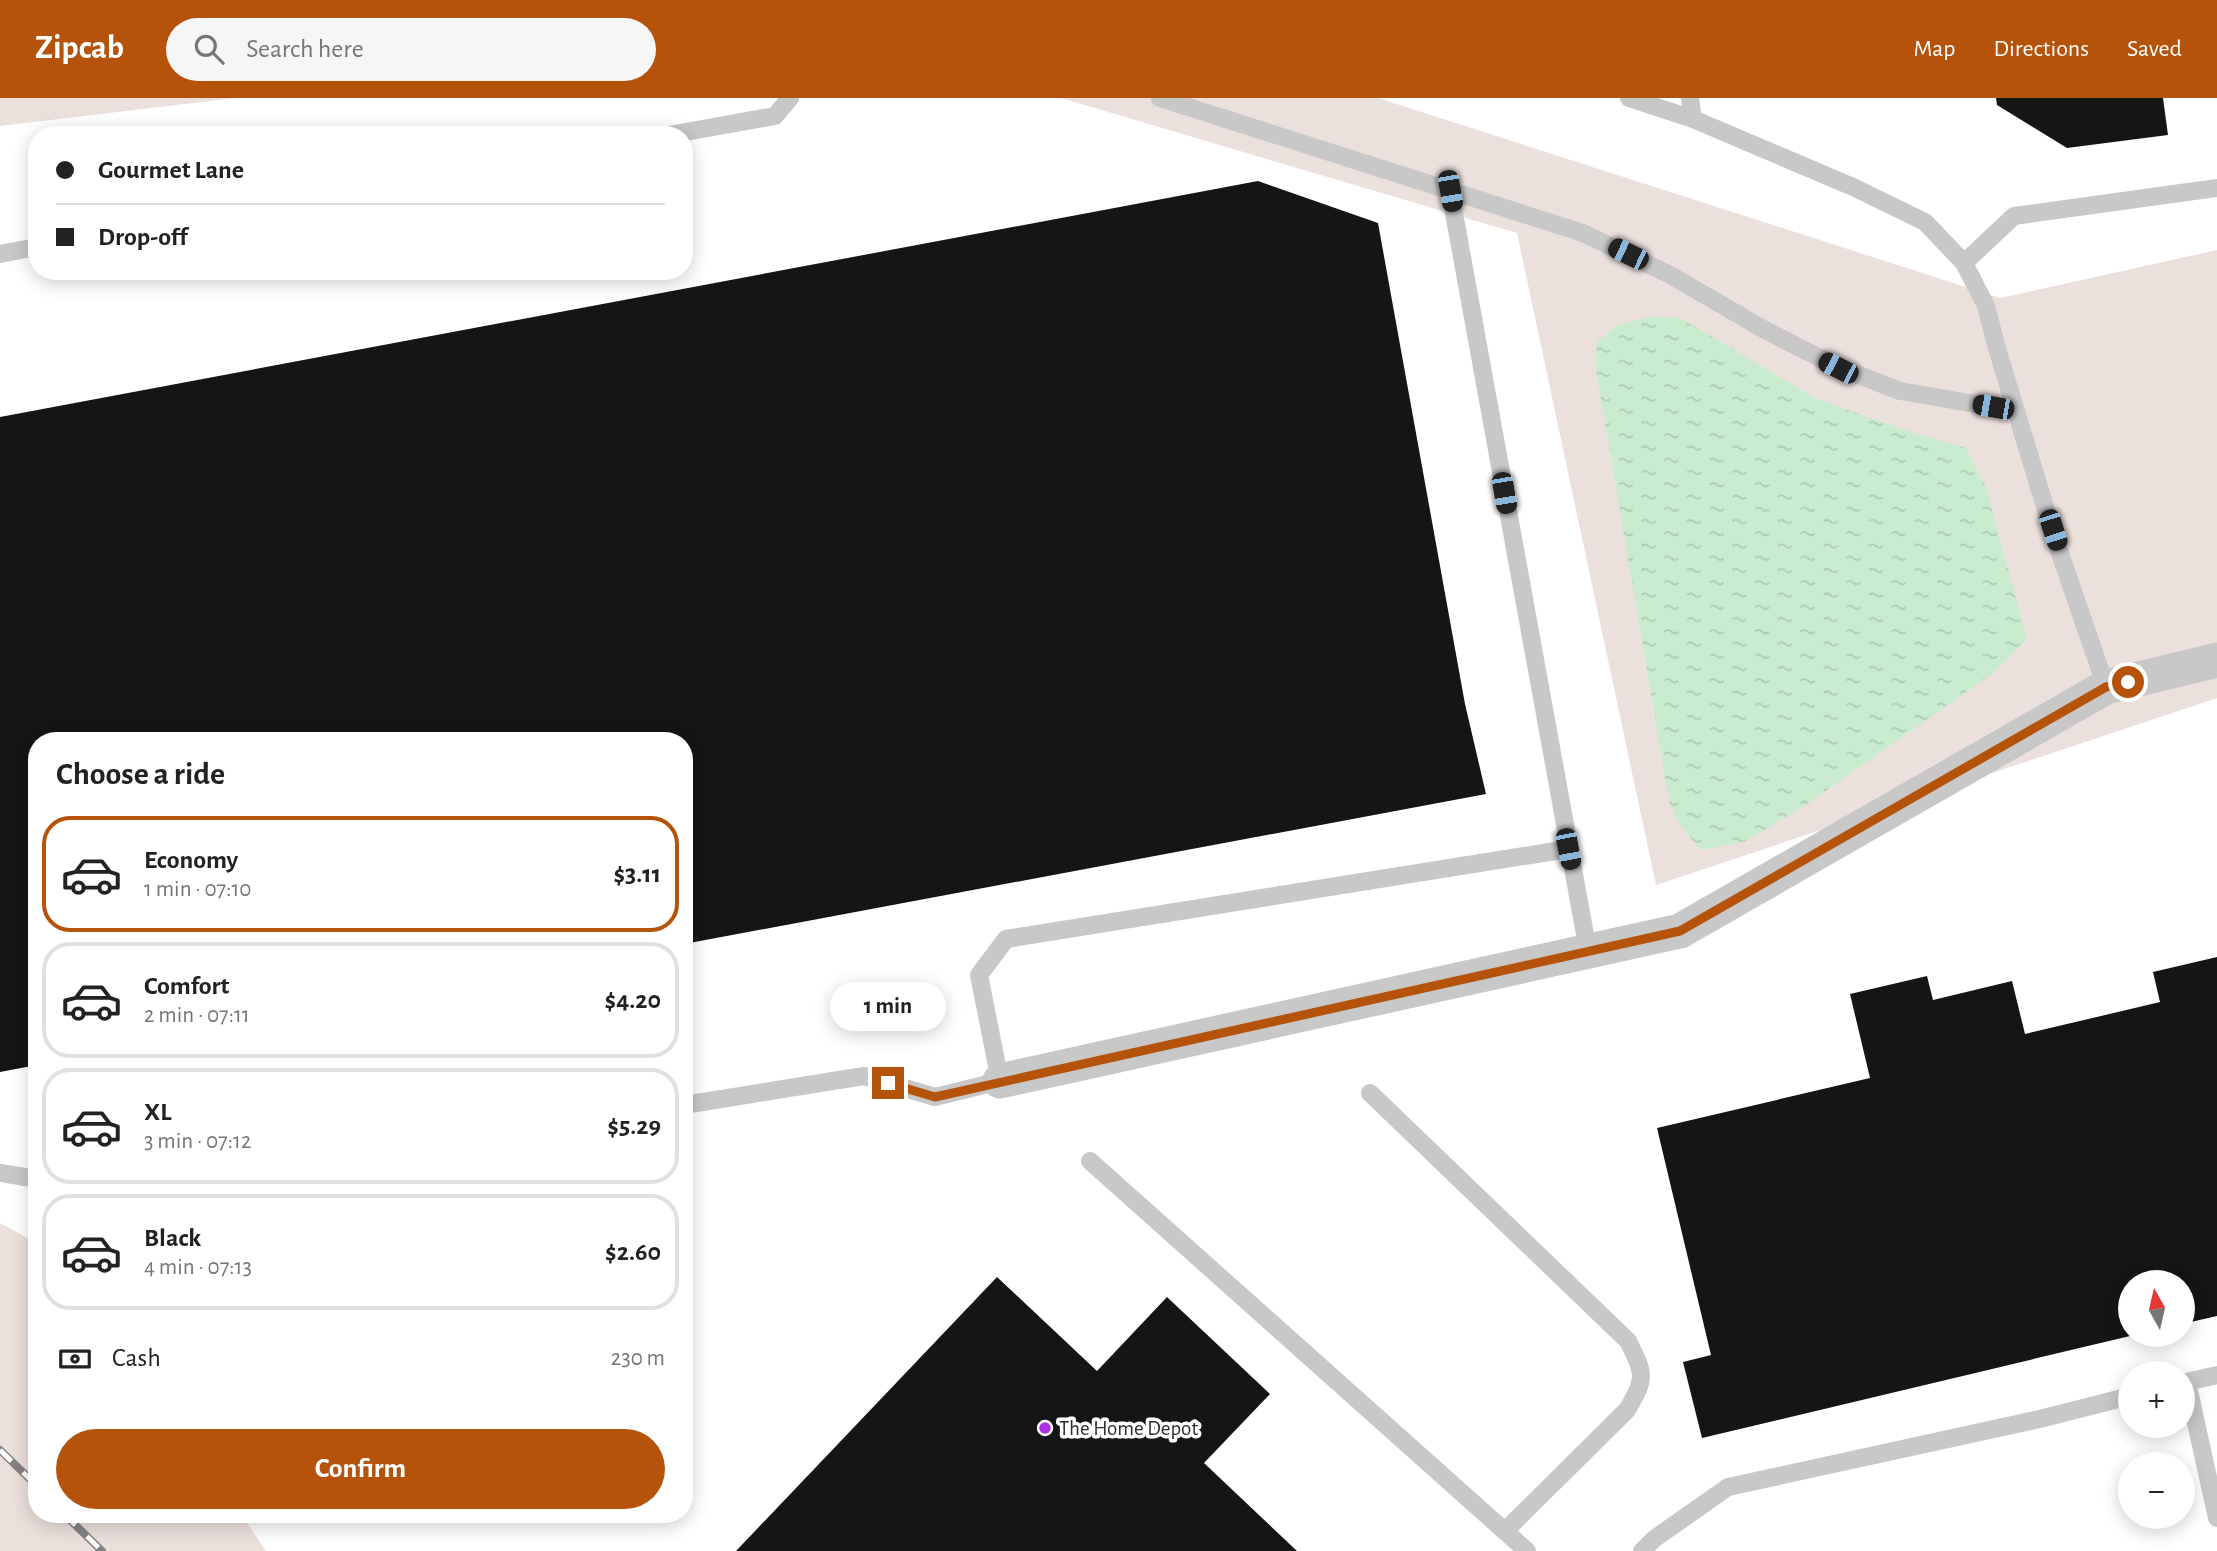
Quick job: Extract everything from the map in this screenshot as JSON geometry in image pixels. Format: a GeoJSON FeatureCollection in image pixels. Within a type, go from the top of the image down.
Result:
{"type":"FeatureCollection","features":[{"type":"Feature","properties":{"kind":"street"},"geometry":{"type":"LineString","coordinates":[[1000,1081],[1680,931],[2106,687],[2217,660]]}},
{"type":"Feature","properties":{"kind":"lane"},"geometry":{"type":"LineString","coordinates":[[693,131],[775,116],[790,98]]}},
{"type":"Feature","properties":{"kind":"lane"},"geometry":{"type":"LineString","coordinates":[[1160,98],[1583,233],[1672,276],[1765,330],[1838,368],[1900,391],[2016,411]]}},
{"type":"Feature","properties":{"kind":"lane"},"geometry":{"type":"LineString","coordinates":[[1629,98],[1693,119],[1853,187],[1925,222],[1964,263],[1986,306],[2053,530],[2106,687]]}},
{"type":"Feature","properties":{"kind":"lane"},"geometry":{"type":"LineString","coordinates":[[1690,98],[1693,119]]}},
{"type":"Feature","properties":{"kind":"lane"},"geometry":{"type":"LineString","coordinates":[[1964,263],[2014,216],[2217,188]]}},
{"type":"Feature","properties":{"kind":"lane"},"geometry":{"type":"LineString","coordinates":[[1450,191],[1588,951]]}},
{"type":"Feature","properties":{"kind":"lane"},"geometry":{"type":"LineString","coordinates":[[0,254],[28,249]]}},
{"type":"Feature","properties":{"kind":"lane"},"geometry":{"type":"LineString","coordinates":[[693,1104],[864,1076],[935,1097],[1000,1081],[979,975],[1006,939],[1568,849]]}},
{"type":"Feature","properties":{"kind":"lane"},"geometry":{"type":"LineString","coordinates":[[1370,1093],[1628,1341],[1641,1367],[1641,1386],[1627,1410],[1505,1531]]}},
{"type":"Feature","properties":{"kind":"lane"},"geometry":{"type":"LineString","coordinates":[[1090,1161],[1527,1551]]}},
{"type":"Feature","properties":{"kind":"lane"},"geometry":{"type":"LineString","coordinates":[[0,1174],[28,1178]]}},
{"type":"Feature","properties":{"kind":"lane"},"geometry":{"type":"LineString","coordinates":[[2195,1380],[2217,1375]]}},
{"type":"Feature","properties":{"kind":"lane"},"geometry":{"type":"LineString","coordinates":[[1642,1551],[1654,1539],[1728,1487],[2040,1419],[2118,1399]]}},
{"type":"Feature","properties":{"kind":"lane"},"geometry":{"type":"LineString","coordinates":[[2195,1425],[2217,1518]]}},
{"type":"Feature","properties":{"kind":"shaded area"},"geometry":{"type":"Polygon","coordinates":[[[0,98],[235,98],[0,126],[0,98]]]}},
{"type":"Feature","properties":{"kind":"shaded area"},"geometry":{"type":"Polygon","coordinates":[[[1061,98],[1378,98],[2000,298],[2217,250],[2217,698],[1656,885],[1517,233],[1061,98]]]}},
{"type":"Feature","properties":{"kind":"shaded area"},"geometry":{"type":"Polygon","coordinates":[[[0,1223],[28,1238],[28,1523],[247,1523],[266,1551],[0,1551],[0,1223]]]}},
{"type":"Feature","properties":{"kind":"water"},"geometry":{"type":"Polygon","coordinates":[[[1655,316],[1682,319],[1817,399],[1966,448],[1986,487],[2027,639],[1992,674],[1804,806],[1744,842],[1701,850],[1681,827],[1669,801],[1595,364],[1597,342],[1620,324],[1655,316]]]}},
{"type":"Feature","properties":{"kind":"building"},"geometry":{"type":"Polygon","coordinates":[[[1996,98],[2163,98],[2168,135],[2067,148],[1997,105],[1996,98]]]}},
{"type":"Feature","properties":{"kind":"building"},"geometry":{"type":"Polygon","coordinates":[[[1258,181],[1378,223],[1465,704],[1486,794],[693,942],[693,732],[28,732],[28,1067],[0,1072],[0,417],[1258,181]]]}},
{"type":"Feature","properties":{"kind":"building"},"geometry":{"type":"Polygon","coordinates":[[[2217,957],[2217,1316],[2195,1321],[2195,1270],[2118,1270],[2118,1339],[1702,1438],[1683,1362],[1711,1355],[1657,1128],[1870,1078],[1850,994],[1927,976],[1933,1000],[2012,981],[2025,1034],[2160,1002],[2153,972],[2217,957]]]}},
{"type":"Feature","properties":{"kind":"building","name":"The Home Depot"},"geometry":{"type":"Polygon","coordinates":[[[997,1277],[1097,1371],[1167,1297],[1270,1394],[1204,1463],[1297,1551],[736,1551],[997,1277]]]}},
{"type":"Feature","properties":{"kind":"railway"},"geometry":{"type":"LineString","coordinates":[[0,1450],[28,1477]]}},
{"type":"Feature","properties":{"kind":"railway"},"geometry":{"type":"LineString","coordinates":[[73,1523],[102,1551]]}},
{"type":"Feature","properties":{"kind":"place","name":"The Home Depot"},"geometry":{"type":"Point","coordinates":[1045,1428]}},
{"type":"Feature","properties":{"kind":"route"},"geometry":{"type":"LineString","coordinates":[[888,1083],[935,1097],[1680,931],[2106,687],[2128,682]]}}]}
